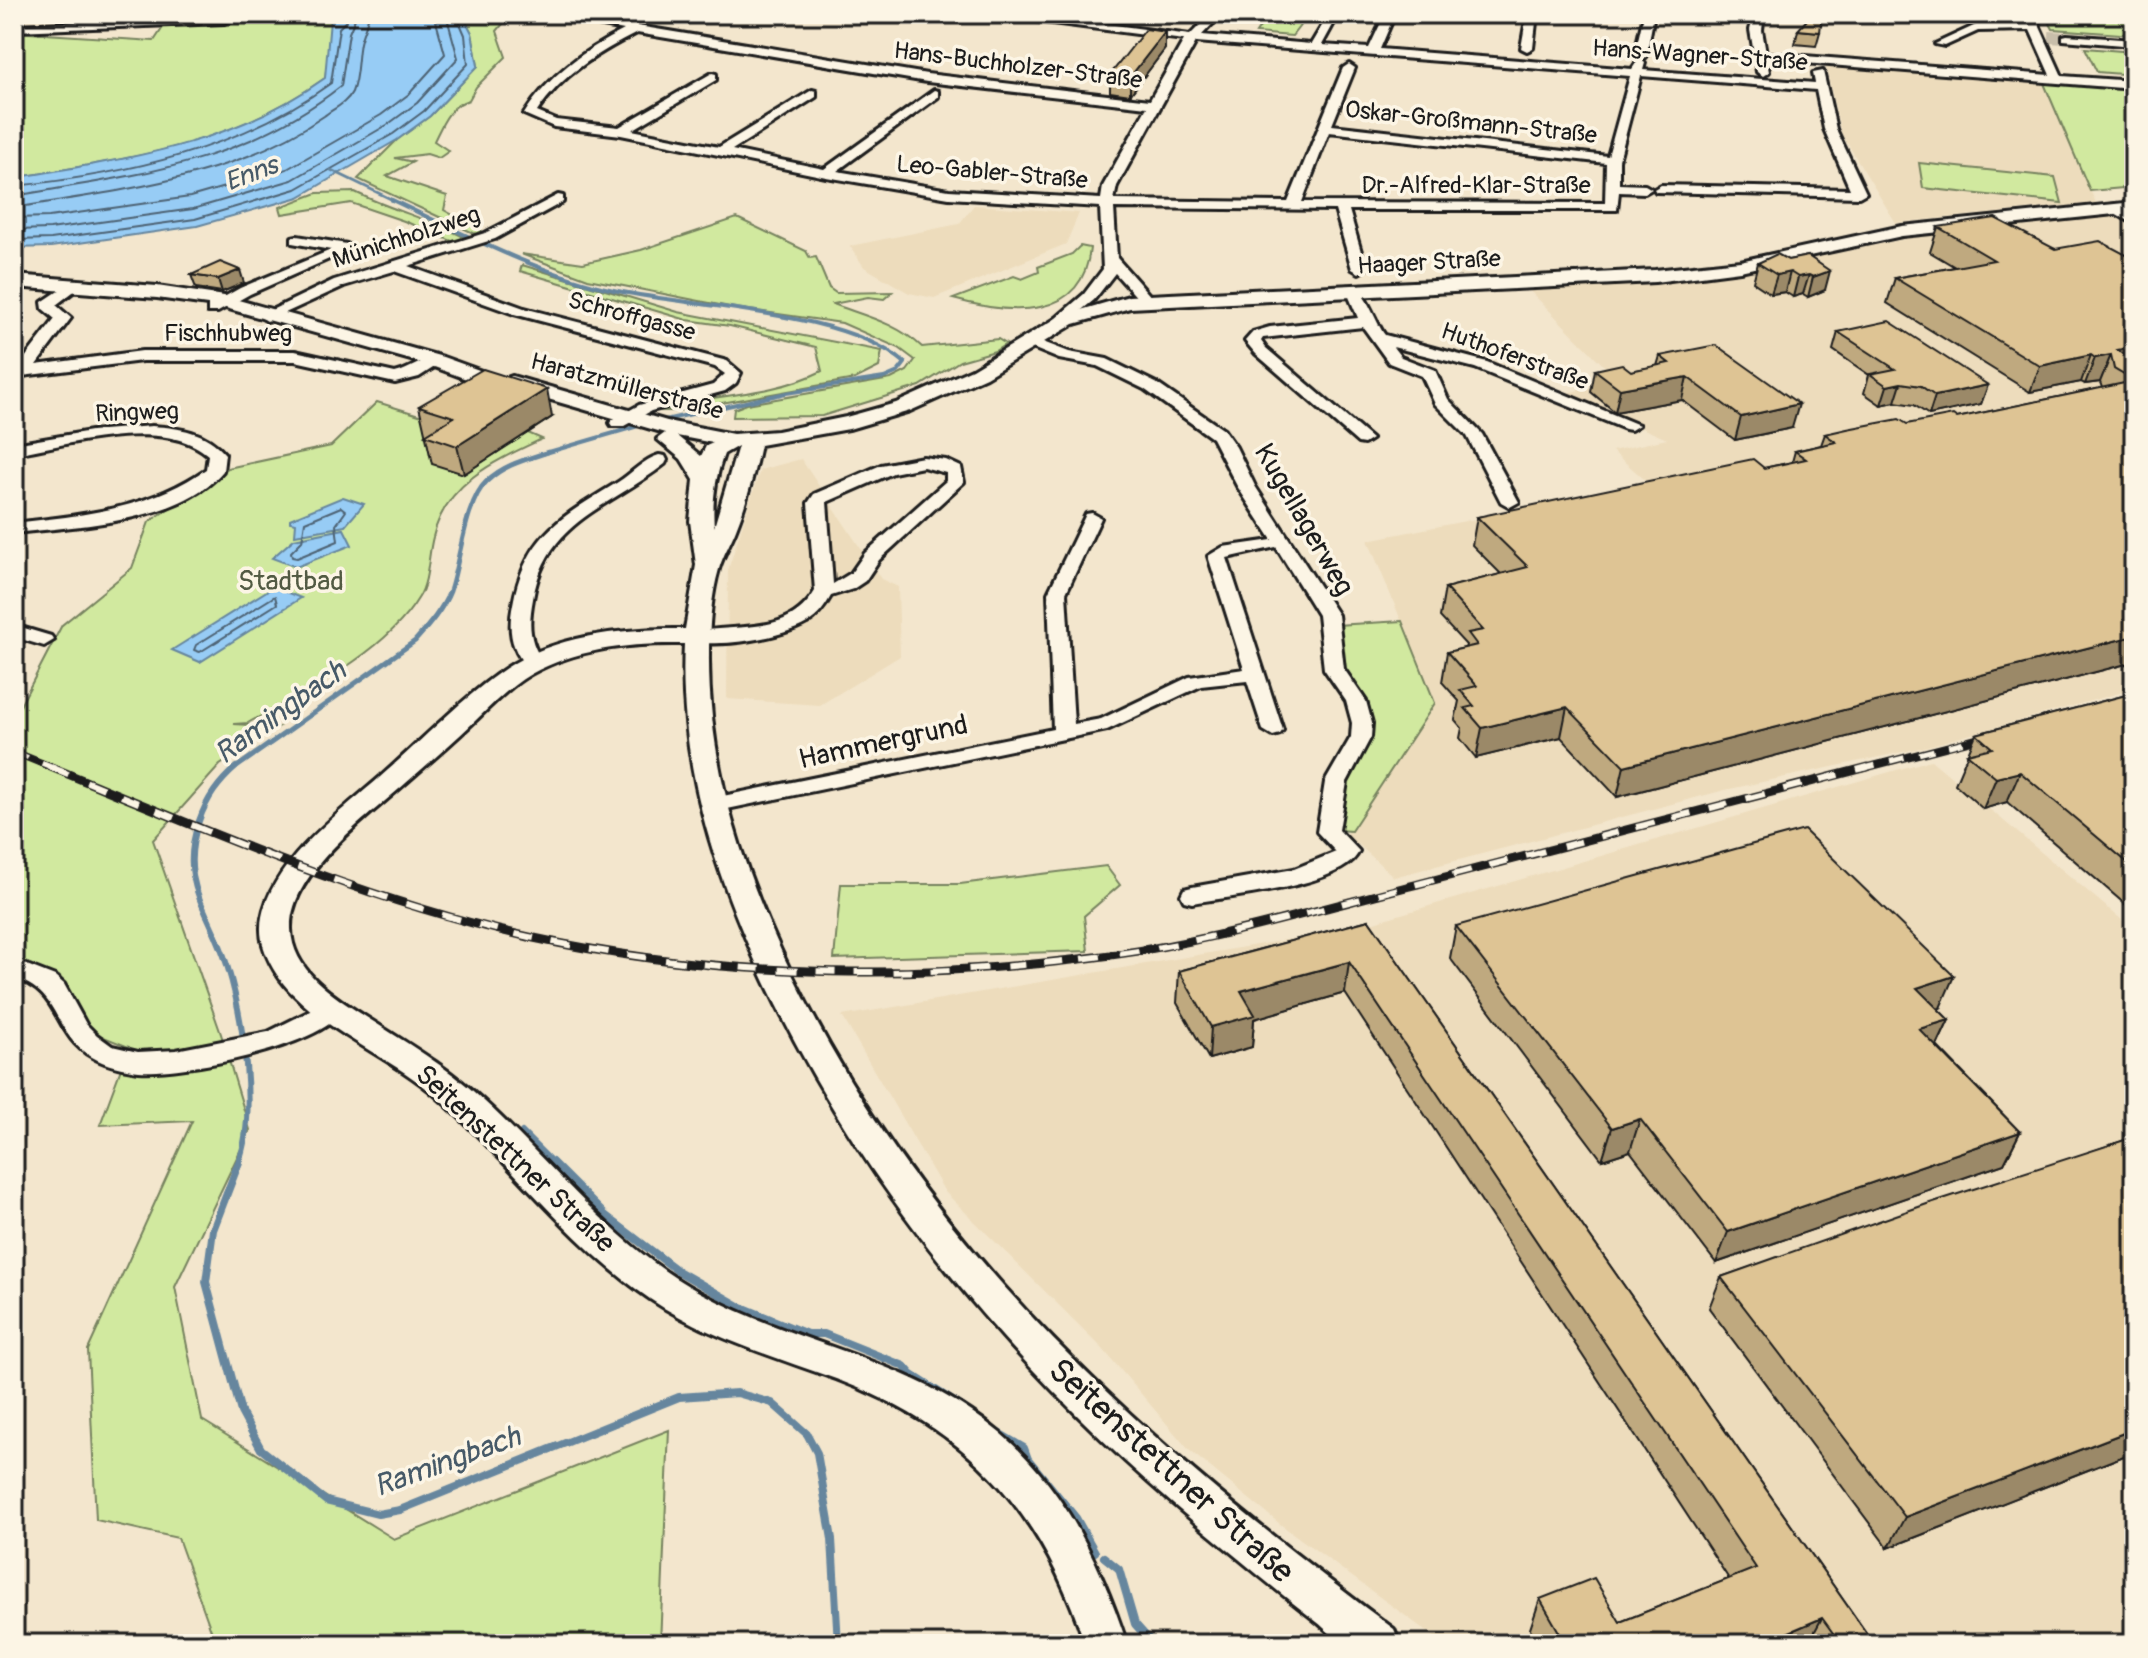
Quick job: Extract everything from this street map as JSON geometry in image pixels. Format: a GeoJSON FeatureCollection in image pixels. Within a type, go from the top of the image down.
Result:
{"type":"FeatureCollection","features":[{"type":"Feature","properties":{"kind":"main road","name":"Haager Straße"},"geometry":{"type":"LineString","coordinates":[[741,440],[813,431],[903,407],[956,385],[1053,328],[1083,314],[1138,301],[1707,271],[1902,231],[2126,208]]}},
{"type":"Feature","properties":{"kind":"main road","name":"Haratzmüllerstraße"},"geometry":{"type":"LineString","coordinates":[[14,281],[120,291],[267,316],[436,361],[491,379],[525,395],[627,419],[741,440]]}},
{"type":"Feature","properties":{"kind":"main road","name":"Haratzmüllerstraße"},"geometry":{"type":"LineString","coordinates":[[627,419],[668,439]]}},
{"type":"Feature","properties":{"kind":"main road"},"geometry":{"type":"LineString","coordinates":[[668,439],[704,443],[741,440]]}},
{"type":"Feature","properties":{"kind":"main road"},"geometry":{"type":"LineString","coordinates":[[668,439],[690,455],[704,479]]}},
{"type":"Feature","properties":{"kind":"main road"},"geometry":{"type":"LineString","coordinates":[[704,479],[714,451],[741,440]]}},
{"type":"Feature","properties":{"kind":"main road","name":"Seitenstettner Straße"},"geometry":{"type":"LineString","coordinates":[[741,440],[725,527],[708,565],[698,637],[697,706],[713,805],[748,911],[778,982],[825,1074],[901,1187],[955,1257],[1094,1409],[1203,1506],[1379,1644]]}},
{"type":"Feature","properties":{"kind":"main road","name":"Seitenstettner Straße"},"geometry":{"type":"LineString","coordinates":[[704,479],[700,526],[708,565]]}},
{"type":"Feature","properties":{"kind":"main road","name":"Seitenstettner Straße"},"geometry":{"type":"LineString","coordinates":[[698,637],[650,637],[597,644],[534,663],[500,685],[337,831],[294,878],[276,923],[278,941],[292,972],[332,1009],[443,1083],[482,1118],[591,1230],[663,1289],[741,1328],[877,1378],[921,1399],[967,1427],[1020,1477],[1041,1504],[1088,1589],[1106,1644]]}},
{"type":"Feature","properties":{"kind":"street"},"geometry":{"type":"LineString","coordinates":[[73,26],[87,14]]}},
{"type":"Feature","properties":{"kind":"street"},"geometry":{"type":"LineString","coordinates":[[14,28],[224,20],[239,14]]}},
{"type":"Feature","properties":{"kind":"street","name":"Hans-Buchholzer-Straße"},"geometry":{"type":"LineString","coordinates":[[546,14],[941,89],[1153,104]]}},
{"type":"Feature","properties":{"kind":"street"},"geometry":{"type":"LineString","coordinates":[[595,22],[611,14]]}},
{"type":"Feature","properties":{"kind":"street","name":"Hans-Wagner-Straße"},"geometry":{"type":"LineString","coordinates":[[1005,14],[1191,38],[1315,47],[1352,60],[1373,52],[1527,55],[1639,64],[1823,87]]}},
{"type":"Feature","properties":{"kind":"street"},"geometry":{"type":"LineString","coordinates":[[1138,301],[1111,265],[1107,204],[1110,186],[1191,38],[1217,14]]}},
{"type":"Feature","properties":{"kind":"street"},"geometry":{"type":"LineString","coordinates":[[1315,47],[1334,14]]}},
{"type":"Feature","properties":{"kind":"street"},"geometry":{"type":"LineString","coordinates":[[1373,52],[1390,14]]}},
{"type":"Feature","properties":{"kind":"street"},"geometry":{"type":"LineString","coordinates":[[1527,55],[1532,14]]}},
{"type":"Feature","properties":{"kind":"street"},"geometry":{"type":"LineString","coordinates":[[1645,189],[1612,188],[1613,160],[1649,14]]}},
{"type":"Feature","properties":{"kind":"street"},"geometry":{"type":"LineString","coordinates":[[1759,14],[1756,30],[1763,81]]}},
{"type":"Feature","properties":{"kind":"street"},"geometry":{"type":"LineString","coordinates":[[2033,14],[2058,80]]}},
{"type":"Feature","properties":{"kind":"street"},"geometry":{"type":"LineString","coordinates":[[1941,44],[1976,28],[2040,34]]}},
{"type":"Feature","properties":{"kind":"street","name":"Leo-Gabler-Straße"},"geometry":{"type":"LineString","coordinates":[[635,29],[588,54],[570,68],[549,87],[530,114],[554,123],[621,131],[935,193],[1107,204]]}},
{"type":"Feature","properties":{"kind":"street"},"geometry":{"type":"LineString","coordinates":[[2067,38],[2134,43]]}},
{"type":"Feature","properties":{"kind":"street"},"geometry":{"type":"LineString","coordinates":[[1761,56],[2134,85]]}},
{"type":"Feature","properties":{"kind":"street"},"geometry":{"type":"LineString","coordinates":[[1293,206],[1352,60]]}},
{"type":"Feature","properties":{"kind":"street"},"geometry":{"type":"LineString","coordinates":[[1661,189],[1859,193],[1830,129],[1816,60]]}},
{"type":"Feature","properties":{"kind":"street"},"geometry":{"type":"LineString","coordinates":[[621,131],[712,77]]}},
{"type":"Feature","properties":{"kind":"street","name":"Leo-Gabler-Straße"},"geometry":{"type":"LineString","coordinates":[[826,173],[941,89]]}},
{"type":"Feature","properties":{"kind":"street"},"geometry":{"type":"LineString","coordinates":[[720,152],[812,94]]}},
{"type":"Feature","properties":{"kind":"street","name":"Oskar-Großmann-Straße"},"geometry":{"type":"LineString","coordinates":[[1325,128],[1613,160]]}},
{"type":"Feature","properties":{"kind":"street","name":"Dr.-Alfred-Klar-Straße"},"geometry":{"type":"LineString","coordinates":[[1107,204],[1612,207],[1612,188]]}},
{"type":"Feature","properties":{"kind":"street","name":"Münichholzweg"},"geometry":{"type":"LineString","coordinates":[[267,316],[339,283],[490,236],[558,199]]}},
{"type":"Feature","properties":{"kind":"street","name":"Dr.-Alfred-Klar-Straße"},"geometry":{"type":"LineString","coordinates":[[1341,207],[1359,269]]}},
{"type":"Feature","properties":{"kind":"street"},"geometry":{"type":"LineString","coordinates":[[2126,208],[2134,220]]}},
{"type":"Feature","properties":{"kind":"street"},"geometry":{"type":"LineString","coordinates":[[218,306],[347,248],[297,240]]}},
{"type":"Feature","properties":{"kind":"street"},"geometry":{"type":"LineString","coordinates":[[1053,328],[1089,297],[1111,265]]}},
{"type":"Feature","properties":{"kind":"street","name":"Schroffgasse"},"geometry":{"type":"LineString","coordinates":[[395,266],[429,281],[519,311],[721,364],[733,373],[730,380],[719,388],[645,408],[627,419]]}},
{"type":"Feature","properties":{"kind":"street"},"geometry":{"type":"LineString","coordinates":[[29,364],[63,318],[48,306],[49,302],[72,286]]}},
{"type":"Feature","properties":{"kind":"street","name":"Huthoferstraße"},"geometry":{"type":"LineString","coordinates":[[1354,292],[1367,322],[1395,360],[1429,373],[1441,401],[1474,434],[1510,502]]}},
{"type":"Feature","properties":{"kind":"street"},"geometry":{"type":"LineString","coordinates":[[1364,439],[1253,341],[1258,335],[1270,332],[1367,322]]}},
{"type":"Feature","properties":{"kind":"street","name":"Huthoferstraße"},"geometry":{"type":"LineString","coordinates":[[1381,339],[1481,365],[1631,425]]}},
{"type":"Feature","properties":{"kind":"street","name":"Kugellagerweg"},"geometry":{"type":"LineString","coordinates":[[1030,342],[1065,356],[1101,362],[1150,386],[1218,434],[1246,486],[1328,615],[1334,669],[1356,701],[1362,723],[1361,737],[1336,782],[1328,832],[1348,851],[1347,855],[1338,863],[1311,873],[1192,895]]}},
{"type":"Feature","properties":{"kind":"street","name":"Fischhubweg"},"geometry":{"type":"LineString","coordinates":[[14,372],[29,364],[142,356],[295,356],[395,378],[413,374],[436,361]]}},
{"type":"Feature","properties":{"kind":"street","name":"Ringweg"},"geometry":{"type":"LineString","coordinates":[[14,449],[105,435],[167,431],[191,434],[209,443],[217,454],[214,471],[194,487],[162,504],[121,515],[14,528]]}},
{"type":"Feature","properties":{"kind":"street"},"geometry":{"type":"LineString","coordinates":[[534,663],[522,650],[520,625],[523,586],[537,551],[561,524],[659,460]]}},
{"type":"Feature","properties":{"kind":"street"},"geometry":{"type":"LineString","coordinates":[[698,637],[754,633],[784,627],[808,616],[824,591],[818,500],[903,464],[934,463],[955,471],[955,482],[871,557],[866,570],[853,584],[824,591]]}},
{"type":"Feature","properties":{"kind":"street"},"geometry":{"type":"LineString","coordinates":[[1064,733],[1057,593],[1092,518]]}},
{"type":"Feature","properties":{"kind":"street"},"geometry":{"type":"LineString","coordinates":[[1268,545],[1223,552],[1217,556],[1273,730]]}},
{"type":"Feature","properties":{"kind":"street"},"geometry":{"type":"LineString","coordinates":[[14,631],[44,640]]}},
{"type":"Feature","properties":{"kind":"street","name":"Hammergrund"},"geometry":{"type":"LineString","coordinates":[[713,805],[1107,724],[1196,681],[1255,674]]}},
{"type":"Feature","properties":{"kind":"street"},"geometry":{"type":"LineString","coordinates":[[14,969],[48,980],[65,1003],[77,1031],[90,1044],[107,1053],[146,1061],[190,1057],[273,1040],[300,1030],[332,1009]]}},
{"type":"Feature","properties":{"kind":"shaded area"},"geometry":{"type":"Polygon","coordinates":[[[1825,64],[2042,81],[2096,203],[1896,223],[1841,133],[1825,64]]]}},
{"type":"Feature","properties":{"kind":"shaded area"},"geometry":{"type":"Polygon","coordinates":[[[974,205],[1079,213],[1066,244],[934,298],[909,293],[864,267],[850,246],[959,224],[974,205]]]}},
{"type":"Feature","properties":{"kind":"shaded area"},"geometry":{"type":"Polygon","coordinates":[[[2108,215],[2120,217],[2134,225],[2134,689],[1921,748],[1725,790],[1394,877],[1358,844],[1345,837],[1435,703],[1368,540],[1651,485],[1612,451],[1667,439],[1562,394],[1619,381],[1527,288],[1700,277],[1755,270],[1934,233],[2108,215]]]}},
{"type":"Feature","properties":{"kind":"shaded area"},"geometry":{"type":"Polygon","coordinates":[[[801,459],[881,579],[898,587],[900,656],[820,705],[727,699],[728,570],[760,470],[801,459]]]}},
{"type":"Feature","properties":{"kind":"shaded area"},"geometry":{"type":"Polygon","coordinates":[[[1931,760],[2134,930],[2134,1644],[1444,1644],[1280,1524],[1189,1450],[1102,1348],[945,1192],[842,1016],[1350,929],[1931,760]]]}},
{"type":"Feature","properties":{"kind":"green space"},"geometry":{"type":"Polygon","coordinates":[[[252,14],[329,14],[331,31],[325,78],[288,102],[214,135],[137,156],[14,178],[14,32],[154,41],[164,26],[249,22],[252,14]]]}},
{"type":"Feature","properties":{"kind":"green space"},"geometry":{"type":"Polygon","coordinates":[[[462,14],[511,14],[497,31],[506,57],[476,87],[469,100],[456,106],[443,122],[434,141],[449,151],[439,158],[427,154],[395,158],[413,162],[387,176],[447,196],[444,210],[487,234],[482,237],[358,179],[397,140],[430,116],[478,66],[472,33],[462,14]]]}},
{"type":"Feature","properties":{"kind":"green space"},"geometry":{"type":"Polygon","coordinates":[[[1269,14],[1309,14],[1292,36],[1256,33],[1269,14]]]}},
{"type":"Feature","properties":{"kind":"green space"},"geometry":{"type":"Polygon","coordinates":[[[2045,14],[2134,21],[2134,35],[2053,29],[2045,14]]]}},
{"type":"Feature","properties":{"kind":"green space"},"geometry":{"type":"Polygon","coordinates":[[[2085,48],[2134,52],[2134,75],[2097,72],[2085,48]]]}},
{"type":"Feature","properties":{"kind":"green space"},"geometry":{"type":"Polygon","coordinates":[[[2043,81],[2134,88],[2134,187],[2090,191],[2043,81]]]}},
{"type":"Feature","properties":{"kind":"green space"},"geometry":{"type":"Polygon","coordinates":[[[1919,163],[2055,177],[2062,203],[1923,188],[1919,163]]]}},
{"type":"Feature","properties":{"kind":"green space"},"geometry":{"type":"Polygon","coordinates":[[[355,192],[471,241],[461,245],[351,203],[282,214],[280,207],[317,193],[355,192]]]}},
{"type":"Feature","properties":{"kind":"green space"},"geometry":{"type":"Polygon","coordinates":[[[737,218],[806,251],[810,258],[816,257],[829,288],[836,293],[892,292],[884,299],[868,297],[833,304],[891,326],[922,347],[998,339],[1006,344],[995,351],[960,361],[920,386],[822,416],[733,417],[734,409],[747,404],[891,379],[907,371],[915,360],[899,348],[842,323],[735,308],[588,279],[521,254],[583,263],[641,250],[737,218]]]}},
{"type":"Feature","properties":{"kind":"green space"},"geometry":{"type":"Polygon","coordinates":[[[1080,246],[1090,248],[1084,272],[1073,290],[1058,301],[1018,309],[953,299],[1014,276],[1022,279],[1039,272],[1038,267],[1072,254],[1080,246]]]}},
{"type":"Feature","properties":{"kind":"green space"},"geometry":{"type":"Polygon","coordinates":[[[522,265],[678,312],[882,351],[879,367],[855,379],[677,411],[646,411],[801,380],[822,371],[816,347],[730,326],[687,320],[520,271],[522,265]]]}},
{"type":"Feature","properties":{"kind":"green space","name":"Stadtbad"},"geometry":{"type":"Polygon","coordinates":[[[377,402],[445,423],[552,417],[528,433],[542,439],[490,465],[449,502],[439,518],[433,537],[422,591],[404,618],[365,654],[318,685],[248,723],[234,724],[278,727],[220,765],[153,840],[221,1034],[250,1130],[175,1287],[202,1420],[394,1539],[669,1430],[660,1644],[216,1644],[178,1538],[96,1520],[88,1350],[192,1121],[100,1125],[129,1047],[81,1028],[60,976],[14,963],[14,707],[19,708],[62,625],[132,568],[149,522],[228,468],[331,446],[377,402]]]}},
{"type":"Feature","properties":{"kind":"green space"},"geometry":{"type":"Polygon","coordinates":[[[1402,621],[1435,703],[1351,831],[1337,830],[1340,788],[1366,741],[1342,674],[1336,625],[1402,621]]]}},
{"type":"Feature","properties":{"kind":"green space"},"geometry":{"type":"Polygon","coordinates":[[[1106,866],[1120,885],[1084,916],[1088,951],[834,959],[841,884],[960,884],[1106,866]]]}},
{"type":"Feature","properties":{"kind":"water","name":"Enns"},"geometry":{"type":"Polygon","coordinates":[[[345,14],[462,14],[472,33],[478,66],[430,116],[397,140],[299,197],[197,226],[51,247],[14,248],[14,178],[137,156],[214,135],[252,120],[325,78],[330,20],[345,14]]]}},
{"type":"Feature","properties":{"kind":"water"},"geometry":{"type":"Polygon","coordinates":[[[343,497],[364,504],[345,526],[295,535],[296,523],[290,522],[290,519],[343,497]]]}},
{"type":"Feature","properties":{"kind":"water"},"geometry":{"type":"Polygon","coordinates":[[[344,529],[352,545],[296,567],[272,558],[294,539],[344,529]]]}},
{"type":"Feature","properties":{"kind":"water"},"geometry":{"type":"Polygon","coordinates":[[[273,587],[301,598],[200,662],[172,650],[273,587]]]}},
{"type":"Feature","properties":{"kind":"building"},"geometry":{"type":"Polygon","coordinates":[[[1812,14],[1822,14],[1820,32],[1798,30],[1812,14]]]}},
{"type":"Feature","properties":{"kind":"building"},"geometry":{"type":"Polygon","coordinates":[[[1146,29],[1165,32],[1130,77],[1110,75],[1146,29]]]}},
{"type":"Feature","properties":{"kind":"building"},"geometry":{"type":"Polygon","coordinates":[[[1995,218],[2055,249],[2100,241],[2134,259],[2134,347],[2117,350],[2134,360],[2134,381],[2114,369],[2111,355],[2095,358],[2091,355],[2040,366],[1895,278],[1994,260],[1938,227],[1995,218]]]}},
{"type":"Feature","properties":{"kind":"building"},"geometry":{"type":"Polygon","coordinates":[[[1777,254],[1788,260],[1808,256],[1830,271],[1813,277],[1798,277],[1790,272],[1777,275],[1758,263],[1777,254]]]}},
{"type":"Feature","properties":{"kind":"building"},"geometry":{"type":"Polygon","coordinates":[[[220,262],[240,270],[218,279],[191,275],[220,262]]]}},
{"type":"Feature","properties":{"kind":"building"},"geometry":{"type":"Polygon","coordinates":[[[1889,321],[1988,385],[1935,396],[1921,386],[1901,383],[1887,386],[1870,374],[1895,369],[1838,332],[1889,321]]]}},
{"type":"Feature","properties":{"kind":"building"},"geometry":{"type":"Polygon","coordinates":[[[1716,345],[1799,404],[1741,417],[1687,377],[1620,389],[1595,370],[1622,364],[1631,371],[1669,363],[1660,356],[1716,345]]]}},
{"type":"Feature","properties":{"kind":"building"},"geometry":{"type":"Polygon","coordinates":[[[483,369],[547,389],[457,446],[425,435],[454,417],[419,406],[483,369]]]}},
{"type":"Feature","properties":{"kind":"building"},"geometry":{"type":"Polygon","coordinates":[[[2134,381],[2134,636],[1624,766],[1567,707],[1482,728],[1465,708],[1474,706],[1460,690],[1477,686],[1447,652],[1477,645],[1468,633],[1483,630],[1445,588],[1528,567],[1477,517],[1753,459],[1764,468],[1806,459],[1795,451],[1836,442],[1825,434],[1847,429],[1899,419],[1907,424],[1953,415],[1957,418],[2134,381]]]}},
{"type":"Feature","properties":{"kind":"building"},"geometry":{"type":"Polygon","coordinates":[[[2134,693],[2134,868],[2020,772],[1996,778],[1967,754],[1992,748],[1976,734],[2134,693]]]}},
{"type":"Feature","properties":{"kind":"building"},"geometry":{"type":"Polygon","coordinates":[[[1804,830],[1954,976],[1917,988],[1949,1020],[1919,1029],[2020,1132],[1728,1232],[1640,1119],[1612,1128],[1456,926],[1804,830]]]}},
{"type":"Feature","properties":{"kind":"building"},"geometry":{"type":"Polygon","coordinates":[[[1369,920],[1874,1644],[1841,1644],[1822,1618],[1775,1638],[1779,1644],[1566,1644],[1540,1599],[1594,1578],[1620,1622],[1756,1568],[1349,962],[1241,991],[1255,1015],[1211,1027],[1179,971],[1369,920]]]}},
{"type":"Feature","properties":{"kind":"building"},"geometry":{"type":"Polygon","coordinates":[[[2134,1137],[2134,1429],[1905,1517],[1721,1277],[1927,1204],[2134,1137]]]}},
{"type":"Feature","properties":{"kind":"waterway","name":"Ramingbach"},"geometry":{"type":"LineString","coordinates":[[331,170],[397,202]]}},
{"type":"Feature","properties":{"kind":"waterway","name":"Ramingbach"},"geometry":{"type":"LineString","coordinates":[[392,200],[559,275],[618,291],[809,322],[846,332],[879,346],[905,363],[898,372],[884,378],[786,393],[656,422]]}},
{"type":"Feature","properties":{"kind":"waterway","name":"Ramingbach"},"geometry":{"type":"LineString","coordinates":[[543,454],[645,424]]}},
{"type":"Feature","properties":{"kind":"waterway","name":"Ramingbach"},"geometry":{"type":"LineString","coordinates":[[543,454],[548,452]]}},
{"type":"Feature","properties":{"kind":"waterway","name":"Ramingbach"},"geometry":{"type":"LineString","coordinates":[[234,769],[415,641],[439,611],[450,591],[468,517],[480,490],[500,471],[543,454]]}},
{"type":"Feature","properties":{"kind":"waterway","name":"Ramingbach"},"geometry":{"type":"LineString","coordinates":[[234,769],[218,785],[206,805],[193,843],[192,862],[198,896],[227,965],[243,1037],[247,1119],[238,1164]]}},
{"type":"Feature","properties":{"kind":"waterway"},"geometry":{"type":"LineString","coordinates":[[522,1132],[606,1216],[678,1271],[739,1306],[807,1334],[824,1334],[904,1366],[911,1374],[964,1408]]}},
{"type":"Feature","properties":{"kind":"waterway","name":"Ramingbach"},"geometry":{"type":"LineString","coordinates":[[239,1162],[213,1230],[206,1282],[241,1412],[261,1449],[326,1501],[378,1514],[400,1510],[679,1397],[737,1393],[772,1403],[807,1434],[817,1453],[832,1539],[838,1644]]}},
{"type":"Feature","properties":{"kind":"waterway"},"geometry":{"type":"LineString","coordinates":[[995,1431],[1024,1448],[1028,1459],[1076,1518],[1095,1552]]}},
{"type":"Feature","properties":{"kind":"waterway"},"geometry":{"type":"LineString","coordinates":[[1104,1557],[1119,1569],[1135,1624],[1153,1644]]}},
{"type":"Feature","properties":{"kind":"tunnel"},"geometry":{"type":"LineString","coordinates":[[2049,37],[2067,38]]}},
{"type":"Feature","properties":{"kind":"railway"},"geometry":{"type":"LineString","coordinates":[[1861,769],[1995,734]]}},
{"type":"Feature","properties":{"kind":"railway"},"geometry":{"type":"LineString","coordinates":[[14,752],[56,769]]}},
{"type":"Feature","properties":{"kind":"railway"},"geometry":{"type":"LineString","coordinates":[[51,767],[286,862],[467,922],[529,937],[680,962],[833,972],[910,972],[1063,961],[1210,937],[1868,767]]}}]}
